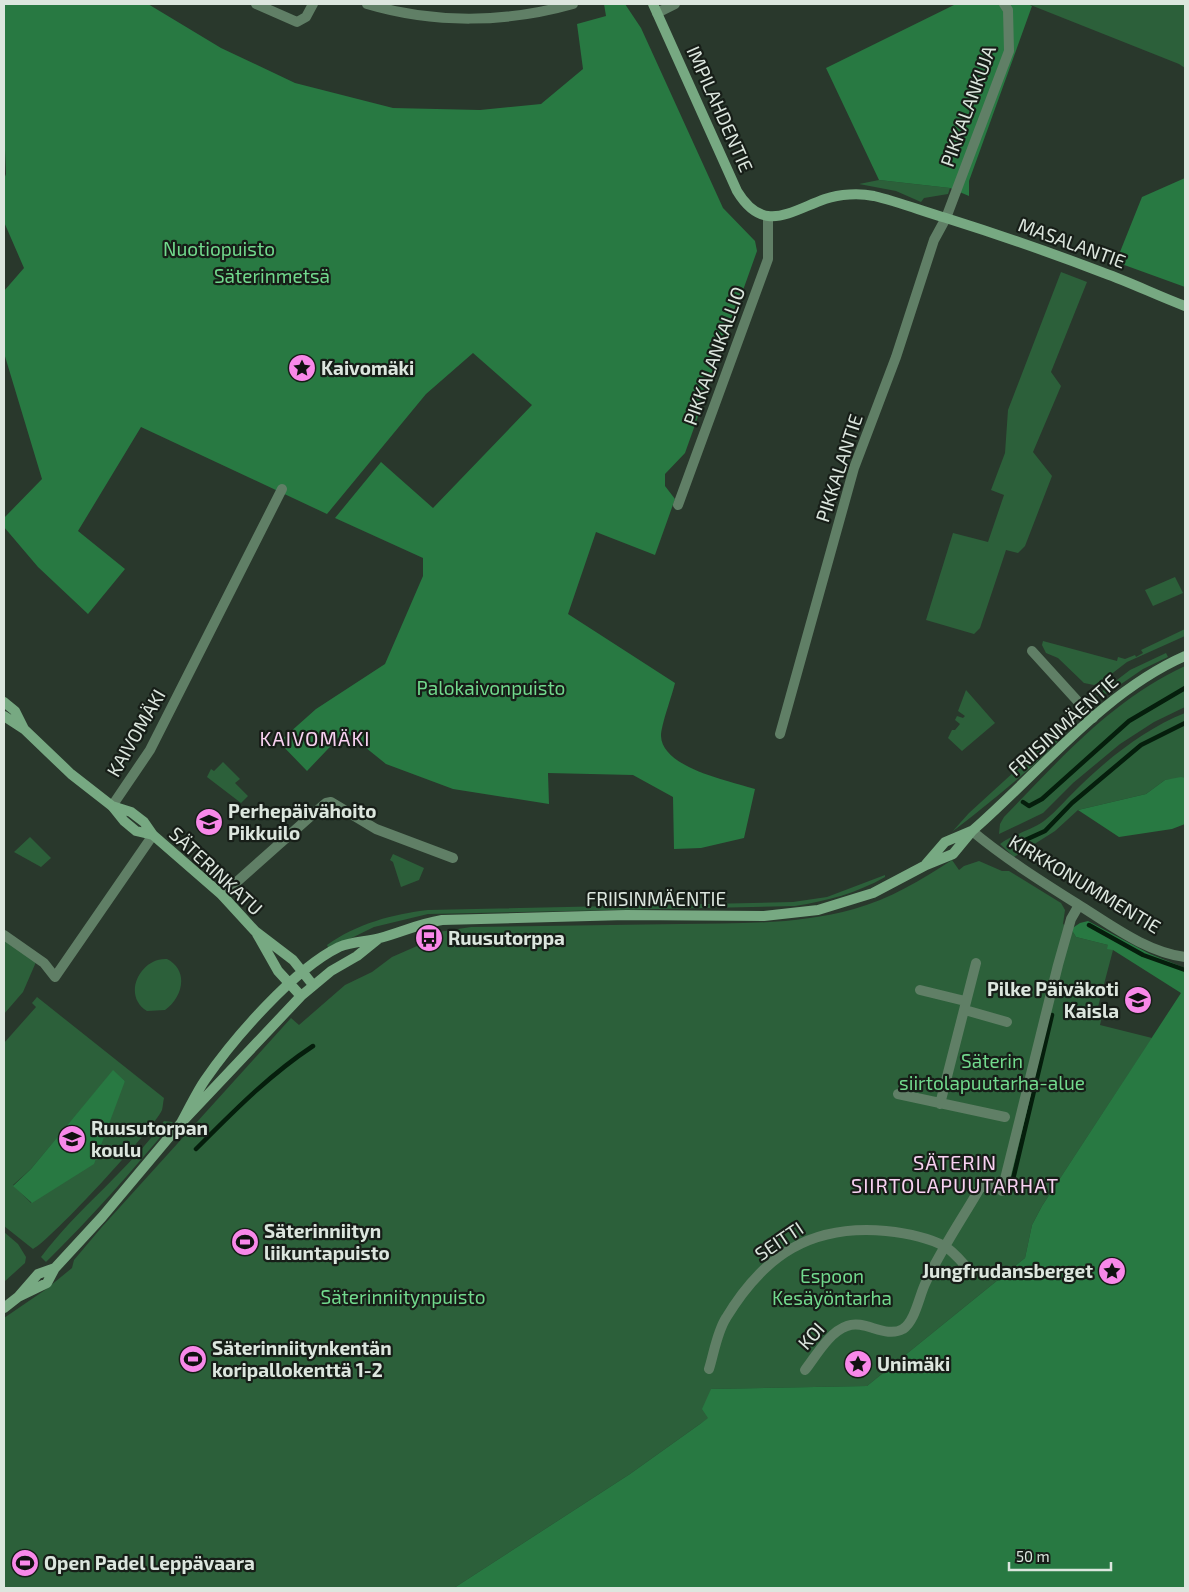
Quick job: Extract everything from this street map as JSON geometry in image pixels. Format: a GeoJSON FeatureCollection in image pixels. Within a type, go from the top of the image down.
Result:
{"type":"FeatureCollection","features":[{"type":"Feature","properties":{"kind":"main road","name":"IMPILAHDENTIE"},"geometry":{"type":"LineString","coordinates":[[655,8],[737,191],[755,211],[768,217]]}},
{"type":"Feature","properties":{"kind":"main road","name":"MASALANTIE"},"geometry":{"type":"LineString","coordinates":[[768,217],[787,216],[827,198],[868,195],[887,199],[1106,273],[1185,306]]}},
{"type":"Feature","properties":{"kind":"main road","name":"FRIISINMÄENTIE"},"geometry":{"type":"LineString","coordinates":[[181,1123],[204,1081],[225,1053],[288,983],[344,946],[379,938],[415,925],[442,920],[626,915],[764,916],[818,910],[873,893],[926,865],[953,854],[972,831],[1093,718],[1128,688],[1161,667],[1185,656]]}},
{"type":"Feature","properties":{"kind":"main road","name":"SÄTERINKATU"},"geometry":{"type":"LineString","coordinates":[[4,702],[15,711],[24,729]]}},
{"type":"Feature","properties":{"kind":"main road","name":"SÄTERINKATU"},"geometry":{"type":"LineString","coordinates":[[4,716],[24,729],[70,774],[112,806],[131,812],[144,822],[153,836],[222,895],[255,931],[293,960],[313,986]]}},
{"type":"Feature","properties":{"kind":"main road","name":"SÄTERINKATU"},"geometry":{"type":"LineString","coordinates":[[255,931],[278,971],[301,996]]}},
{"type":"Feature","properties":{"kind":"main road","name":"FRIISINMÄENTIE"},"geometry":{"type":"LineString","coordinates":[[181,1123],[301,996],[331,971],[357,956],[379,938]]}},
{"type":"Feature","properties":{"kind":"main road"},"geometry":{"type":"LineString","coordinates":[[4,1308],[38,1274],[55,1268],[102,1218],[181,1123]]}},
{"type":"Feature","properties":{"kind":"street"},"geometry":{"type":"LineString","coordinates":[[256,4],[297,22],[306,17],[313,4]]}},
{"type":"Feature","properties":{"kind":"street"},"geometry":{"type":"LineString","coordinates":[[367,4],[437,18],[472,19],[536,12],[573,4]]}},
{"type":"Feature","properties":{"kind":"street"},"geometry":{"type":"LineString","coordinates":[[655,8],[675,4]]}},
{"type":"Feature","properties":{"kind":"street","name":"PIKKALANKUJA"},"geometry":{"type":"LineString","coordinates":[[946,218],[1010,51],[1008,10],[1004,4]]}},
{"type":"Feature","properties":{"kind":"street","name":"PIKKALANKALLIO"},"geometry":{"type":"LineString","coordinates":[[678,504],[768,259],[768,217]]}},
{"type":"Feature","properties":{"kind":"street","name":"PIKKALANTIE"},"geometry":{"type":"LineString","coordinates":[[780,734],[854,468],[896,357],[934,240],[946,218]]}},
{"type":"Feature","properties":{"kind":"street","name":"KAIVOMÄKI"},"geometry":{"type":"LineString","coordinates":[[112,806],[150,750],[282,489]]}},
{"type":"Feature","properties":{"kind":"street"},"geometry":{"type":"LineString","coordinates":[[1032,651],[1093,718]]}},
{"type":"Feature","properties":{"kind":"street"},"geometry":{"type":"LineString","coordinates":[[222,895],[326,803],[331,802],[376,829],[453,858]]}},
{"type":"Feature","properties":{"kind":"street","name":"KIRKKONUMMENTIE"},"geometry":{"type":"LineString","coordinates":[[972,831],[1017,866],[1144,944],[1185,957]]}},
{"type":"Feature","properties":{"kind":"street"},"geometry":{"type":"LineString","coordinates":[[4,935],[44,963],[55,977],[153,836]]}},
{"type":"Feature","properties":{"kind":"street"},"geometry":{"type":"LineString","coordinates":[[946,1247],[980,1188],[1003,1186],[1058,965],[1071,918],[1080,905]]}},
{"type":"Feature","properties":{"kind":"street"},"geometry":{"type":"LineString","coordinates":[[940,1104],[976,963]]}},
{"type":"Feature","properties":{"kind":"street"},"geometry":{"type":"LineString","coordinates":[[920,990],[1007,1022]]}},
{"type":"Feature","properties":{"kind":"street"},"geometry":{"type":"LineString","coordinates":[[898,1094],[1005,1117]]}},
{"type":"Feature","properties":{"kind":"street","name":"SEITTI"},"geometry":{"type":"LineString","coordinates":[[709,1369],[724,1320],[750,1284],[774,1261],[802,1242],[827,1232],[866,1229],[905,1232],[946,1247],[972,1273]]}},
{"type":"Feature","properties":{"kind":"street","name":"KOI"},"geometry":{"type":"LineString","coordinates":[[805,1370],[836,1332],[847,1326],[861,1324],[881,1331],[896,1331],[904,1328],[910,1322],[925,1284],[946,1247]]}},
{"type":"Feature","properties":{"kind":"green space","name":"Säterinmetsä"},"geometry":{"type":"Polygon","coordinates":[[[4,4],[148,4],[221,48],[295,83],[393,108],[480,110],[541,104],[583,69],[577,24],[606,16],[604,4],[625,4],[641,28],[723,208],[755,241],[757,251],[685,453],[665,474],[665,486],[675,499],[655,555],[596,532],[568,614],[675,683],[661,731],[664,747],[673,757],[685,765],[715,777],[755,789],[744,838],[701,848],[674,849],[673,797],[633,775],[548,773],[549,804],[453,789],[386,764],[345,731],[307,771],[279,742],[316,709],[385,664],[423,576],[423,558],[335,518],[381,462],[433,508],[532,405],[473,353],[426,394],[327,514],[141,427],[78,531],[125,569],[88,614],[38,567],[4,527],[4,518],[42,479],[4,353],[4,291],[24,268],[4,222],[4,179],[6,174],[4,4]]]}},
{"type":"Feature","properties":{"kind":"green space"},"geometry":{"type":"Polygon","coordinates":[[[956,4],[1028,4],[1032,6],[969,181],[969,196],[950,188],[879,180],[826,68],[956,4]]]}},
{"type":"Feature","properties":{"kind":"green space"},"geometry":{"type":"Polygon","coordinates":[[[1028,4],[1185,4],[1185,68],[1179,64],[1028,4]]]}},
{"type":"Feature","properties":{"kind":"green space"},"geometry":{"type":"Polygon","coordinates":[[[1185,178],[1185,287],[1116,262],[1142,197],[1185,178]]]}},
{"type":"Feature","properties":{"kind":"green space"},"geometry":{"type":"Polygon","coordinates":[[[879,180],[950,188],[948,194],[924,198],[921,202],[896,191],[859,184],[879,180]]]}},
{"type":"Feature","properties":{"kind":"green space"},"geometry":{"type":"Polygon","coordinates":[[[1061,272],[1087,282],[1051,372],[1061,386],[1033,452],[1052,476],[1025,546],[1018,553],[1006,550],[980,628],[974,634],[926,620],[953,533],[988,542],[1004,495],[991,490],[1005,453],[1008,410],[1061,272]]]}},
{"type":"Feature","properties":{"kind":"green space"},"geometry":{"type":"Polygon","coordinates":[[[1175,577],[1183,593],[1153,606],[1145,590],[1175,577]]]}},
{"type":"Feature","properties":{"kind":"green space"},"geometry":{"type":"Polygon","coordinates":[[[1185,629],[1185,636],[1127,662],[1101,682],[1094,685],[1084,683],[1058,658],[1046,653],[1042,645],[1043,641],[1117,661],[1118,657],[1125,659],[1135,655],[1136,657],[1143,653],[1141,650],[1185,629]]]}},
{"type":"Feature","properties":{"kind":"green space"},"geometry":{"type":"Polygon","coordinates":[[[1166,653],[1168,657],[1143,669],[1108,693],[1096,696],[1130,670],[1166,653]]]}},
{"type":"Feature","properties":{"kind":"green space"},"geometry":{"type":"Polygon","coordinates":[[[1185,666],[1185,707],[1154,722],[1120,744],[1073,783],[1043,813],[999,834],[1000,824],[1004,817],[1088,732],[1134,696],[1185,666]]]}},
{"type":"Feature","properties":{"kind":"green space"},"geometry":{"type":"Polygon","coordinates":[[[966,690],[995,723],[962,751],[948,738],[952,730],[955,730],[960,724],[955,720],[957,716],[963,718],[965,716],[958,711],[966,690]]]}},
{"type":"Feature","properties":{"kind":"green space"},"geometry":{"type":"Polygon","coordinates":[[[1185,713],[1185,778],[1165,780],[1146,794],[1078,810],[1055,831],[1014,857],[1000,844],[1044,821],[1117,753],[1157,726],[1185,713]]]}},
{"type":"Feature","properties":{"kind":"green space"},"geometry":{"type":"Polygon","coordinates":[[[1073,718],[1069,728],[1040,759],[999,795],[952,832],[969,813],[1073,718]]]}},
{"type":"Feature","properties":{"kind":"green space"},"geometry":{"type":"Polygon","coordinates":[[[223,762],[240,779],[235,783],[248,796],[241,803],[207,777],[211,769],[214,771],[223,762]]]}},
{"type":"Feature","properties":{"kind":"green space"},"geometry":{"type":"Polygon","coordinates":[[[1185,778],[1185,824],[1172,829],[1119,837],[1078,810],[1146,794],[1165,780],[1185,778]]]}},
{"type":"Feature","properties":{"kind":"green space"},"geometry":{"type":"Polygon","coordinates":[[[30,837],[51,858],[41,867],[14,852],[30,837]]]}},
{"type":"Feature","properties":{"kind":"green space"},"geometry":{"type":"Polygon","coordinates":[[[393,854],[424,868],[419,880],[401,887],[393,862],[390,860],[393,854]]]}},
{"type":"Feature","properties":{"kind":"green space","name":"Säterinniitynpuisto"},"geometry":{"type":"Polygon","coordinates":[[[952,860],[959,870],[964,866],[979,861],[1002,871],[1009,871],[1061,903],[1065,910],[1063,924],[1071,929],[1076,937],[1108,945],[1113,950],[1098,1007],[1104,1008],[1100,1025],[1152,1038],[1042,1206],[1032,1225],[1025,1258],[867,1386],[711,1389],[709,1418],[630,1474],[454,1588],[4,1588],[4,1318],[45,1290],[72,1268],[74,1260],[101,1228],[291,1018],[299,1025],[345,985],[372,972],[392,957],[433,939],[432,933],[471,927],[746,923],[811,918],[854,909],[880,900],[917,882],[952,860]]]}},
{"type":"Feature","properties":{"kind":"green space"},"geometry":{"type":"Polygon","coordinates":[[[885,875],[885,877],[874,883],[853,892],[819,902],[795,906],[428,914],[374,927],[329,949],[327,945],[350,931],[375,921],[428,910],[793,902],[827,897],[885,875]]]}},
{"type":"Feature","properties":{"kind":"green space"},"geometry":{"type":"Polygon","coordinates":[[[1088,921],[1150,954],[1185,968],[1185,1588],[454,1588],[630,1474],[708,1418],[702,1409],[711,1389],[867,1386],[1025,1258],[1032,1225],[1042,1206],[1181,993],[1113,950],[1107,949],[1108,945],[1076,937],[1071,929],[1080,923],[1088,921]]]}},
{"type":"Feature","properties":{"kind":"green space"},"geometry":{"type":"Polygon","coordinates":[[[4,940],[36,962],[23,992],[4,1014],[4,940]]]}},
{"type":"Feature","properties":{"kind":"green space"},"geometry":{"type":"Polygon","coordinates":[[[167,959],[179,970],[181,984],[179,992],[176,999],[165,1010],[147,1011],[139,1004],[136,996],[135,987],[138,978],[142,970],[149,964],[167,959]]]}},
{"type":"Feature","properties":{"kind":"green space","name":"Ruusutorpan koulu"},"geometry":{"type":"Polygon","coordinates":[[[37,997],[164,1098],[162,1110],[155,1121],[122,1160],[60,1226],[33,1249],[4,1226],[4,1043],[36,1007],[32,1003],[37,997]],[[113,1071],[31,1169],[13,1185],[31,1203],[125,1081],[113,1071]]]}},
{"type":"Feature","properties":{"kind":"green space"},"geometry":{"type":"Polygon","coordinates":[[[113,1070],[125,1081],[94,1164],[32,1203],[13,1186],[31,1169],[113,1070]]]}},
{"type":"Feature","properties":{"kind":"green space"},"geometry":{"type":"Polygon","coordinates":[[[164,1121],[173,1122],[111,1194],[46,1262],[41,1257],[55,1239],[135,1156],[164,1121]]]}},
{"type":"Feature","properties":{"kind":"green space"},"geometry":{"type":"Polygon","coordinates":[[[4,1232],[18,1244],[26,1257],[25,1263],[4,1282],[4,1232]]]}},
{"type":"Feature","properties":{"kind":"waterway"},"geometry":{"type":"LineString","coordinates":[[1023,802],[1029,806],[1042,799],[1129,721],[1185,688]]}},
{"type":"Feature","properties":{"kind":"waterway"},"geometry":{"type":"LineString","coordinates":[[1012,846],[1045,831],[1072,803],[1141,745],[1185,723]]}},
{"type":"Feature","properties":{"kind":"waterway"},"geometry":{"type":"LineString","coordinates":[[1089,925],[1143,955],[1185,970]]}},
{"type":"Feature","properties":{"kind":"waterway"},"geometry":{"type":"LineString","coordinates":[[1010,1192],[1052,1015]]}},
{"type":"Feature","properties":{"kind":"waterway"},"geometry":{"type":"LineString","coordinates":[[196,1149],[266,1082],[313,1046]]}},
{"type":"Feature","properties":{"kind":"place","name":"Kaivomäki"},"geometry":{"type":"Point","coordinates":[302,368]}},
{"type":"Feature","properties":{"kind":"place","name":"Perhepäivähoito Pikkuilo"},"geometry":{"type":"Point","coordinates":[209,822]}},
{"type":"Feature","properties":{"kind":"place","name":"Ruusutorppa"},"geometry":{"type":"Point","coordinates":[429,938]}},
{"type":"Feature","properties":{"kind":"place","name":"Pilke Päiväkoti Kaisla"},"geometry":{"type":"Point","coordinates":[1138,1000]}},
{"type":"Feature","properties":{"kind":"place","name":"Ruusutorpan koulu"},"geometry":{"type":"Point","coordinates":[72,1139]}},
{"type":"Feature","properties":{"kind":"place","name":"Säterinniityn liikuntapuisto"},"geometry":{"type":"Point","coordinates":[245,1242]}},
{"type":"Feature","properties":{"kind":"place","name":"Jungfrudansberget"},"geometry":{"type":"Point","coordinates":[1112,1271]}},
{"type":"Feature","properties":{"kind":"place","name":"Säterinniitynkentän koripallokenttä 1-2"},"geometry":{"type":"Point","coordinates":[193,1359]}},
{"type":"Feature","properties":{"kind":"place","name":"Unimäki"},"geometry":{"type":"Point","coordinates":[858,1364]}},
{"type":"Feature","properties":{"kind":"place","name":"Open Padel Leppävaara"},"geometry":{"type":"Point","coordinates":[25,1563]}},
{"type":"Feature","properties":{"kind":"district","name":"KAIVOMÄKI"},"geometry":{"type":"Point","coordinates":[315,739]}},
{"type":"Feature","properties":{"kind":"district","name":"SÄTERIN SIIRTOLAPUUTARHAT"},"geometry":{"type":"Point","coordinates":[955,1174]}},
{"type":"Feature","properties":{"kind":"park label","name":"Nuotiopuisto"},"geometry":{"type":"Point","coordinates":[219,249]}},
{"type":"Feature","properties":{"kind":"park label","name":"Palokaivonpuisto"},"geometry":{"type":"Point","coordinates":[491,688]}},
{"type":"Feature","properties":{"kind":"park label","name":"Säterin siirtolapuutarha-alue"},"geometry":{"type":"Point","coordinates":[992,1072]}},
{"type":"Feature","properties":{"kind":"park label","name":"Espoon Kesäyöntarha"},"geometry":{"type":"Point","coordinates":[832,1287]}}]}
